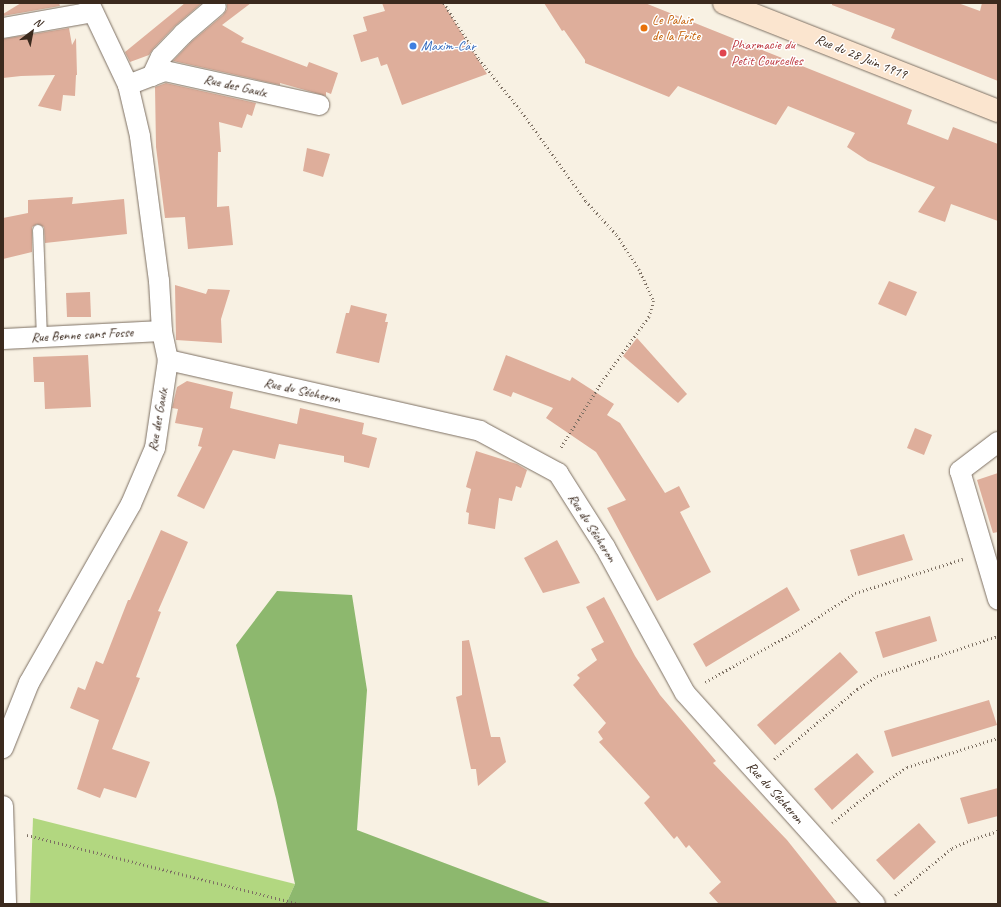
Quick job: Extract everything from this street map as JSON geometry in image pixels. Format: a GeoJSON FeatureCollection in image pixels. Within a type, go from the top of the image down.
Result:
{"type":"FeatureCollection","features":[{"type":"Feature","properties":{"kind":"main road","name":"Rue du 28 Juin 1919"},"geometry":{"type":"LineString","coordinates":[[724,3],[998,112]]}},
{"type":"Feature","properties":{"kind":"street"},"geometry":{"type":"LineString","coordinates":[[152,76],[161,57],[183,34],[216,6]]}},
{"type":"Feature","properties":{"kind":"street"},"geometry":{"type":"LineString","coordinates":[[3,28],[91,8]]}},
{"type":"Feature","properties":{"kind":"street","name":"Rue des Gaulx"},"geometry":{"type":"LineString","coordinates":[[3,748],[29,683],[131,504],[155,448],[168,360],[162,331],[160,281],[140,136],[128,85],[91,8]]}},
{"type":"Feature","properties":{"kind":"street","name":"Rue des Gaulx"},"geometry":{"type":"LineString","coordinates":[[128,85],[165,71],[319,105]]}},
{"type":"Feature","properties":{"kind":"street","name":"Rue Benne sans Fosse"},"geometry":{"type":"LineString","coordinates":[[3,339],[162,331]]}},
{"type":"Feature","properties":{"kind":"street","name":"Rue du Sécheron"},"geometry":{"type":"LineString","coordinates":[[168,360],[480,431],[558,473],[605,547],[686,693],[814,836],[883,901]]}},
{"type":"Feature","properties":{"kind":"street"},"geometry":{"type":"LineString","coordinates":[[998,442],[960,471],[998,599]]}},
{"type":"Feature","properties":{"kind":"street"},"geometry":{"type":"LineString","coordinates":[[3,815],[6,904]]}},
{"type":"Feature","properties":{"kind":"lane"},"geometry":{"type":"LineString","coordinates":[[38,230],[42,337]]}},
{"type":"Feature","properties":{"kind":"path"},"geometry":{"type":"LineString","coordinates":[[444,3],[479,59],[522,112],[586,201],[617,235],[639,269],[654,301],[649,317],[602,382],[565,439],[551,468]]}},
{"type":"Feature","properties":{"kind":"path"},"geometry":{"type":"LineString","coordinates":[[686,693],[798,630],[855,593],[984,553]]}},
{"type":"Feature","properties":{"kind":"path"},"geometry":{"type":"LineString","coordinates":[[758,773],[857,689],[877,676],[998,636]]}},
{"type":"Feature","properties":{"kind":"path"},"geometry":{"type":"LineString","coordinates":[[814,836],[873,790],[907,767],[998,738]]}},
{"type":"Feature","properties":{"kind":"path"},"geometry":{"type":"LineString","coordinates":[[3,815],[29,836],[299,904]]}},
{"type":"Feature","properties":{"kind":"path"},"geometry":{"type":"LineString","coordinates":[[883,901],[952,848],[970,840],[998,831]]}},
{"type":"Feature","properties":{"kind":"green space"},"geometry":{"type":"Polygon","coordinates":[[[277,591],[352,595],[367,690],[357,830],[553,904],[286,904],[295,884],[276,798],[236,645],[277,591]]]}},
{"type":"Feature","properties":{"kind":"green space"},"geometry":{"type":"Polygon","coordinates":[[[33,818],[295,884],[286,904],[30,904],[33,818]]]}},
{"type":"Feature","properties":{"kind":"building"},"geometry":{"type":"Polygon","coordinates":[[[21,3],[59,3],[60,6],[3,16],[3,14],[21,3]]]}},
{"type":"Feature","properties":{"kind":"building"},"geometry":{"type":"Polygon","coordinates":[[[185,3],[202,3],[175,26],[149,55],[130,62],[125,52],[185,3]]]}},
{"type":"Feature","properties":{"kind":"building"},"geometry":{"type":"Polygon","coordinates":[[[227,3],[251,3],[222,25],[244,38],[241,42],[307,67],[309,62],[338,73],[331,94],[326,92],[326,96],[280,83],[280,85],[173,61],[191,42],[223,15],[227,9],[227,3]]]}},
{"type":"Feature","properties":{"kind":"building","name":"Maxim-Car"},"geometry":{"type":"Polygon","coordinates":[[[382,3],[443,3],[487,74],[402,105],[387,64],[381,66],[378,57],[361,62],[353,35],[367,31],[363,17],[385,11],[382,3]]]}},
{"type":"Feature","properties":{"kind":"building"},"geometry":{"type":"Polygon","coordinates":[[[544,3],[645,3],[912,110],[907,124],[948,140],[953,127],[998,144],[998,221],[951,204],[945,222],[918,212],[935,187],[868,161],[847,147],[855,133],[788,106],[776,125],[678,86],[669,97],[585,63],[585,60],[564,30],[562,31],[544,3]]]}},
{"type":"Feature","properties":{"kind":"building"},"geometry":{"type":"Polygon","coordinates":[[[832,3],[958,3],[980,11],[982,3],[998,3],[998,81],[891,38],[895,29],[832,5],[832,3]]]}},
{"type":"Feature","properties":{"kind":"building"},"geometry":{"type":"Polygon","coordinates":[[[69,28],[72,45],[76,38],[77,75],[75,96],[63,95],[61,111],[38,106],[55,75],[3,78],[3,39],[69,28]]]}},
{"type":"Feature","properties":{"kind":"building"},"geometry":{"type":"Polygon","coordinates":[[[166,83],[256,103],[252,116],[247,114],[242,128],[219,122],[221,152],[218,152],[217,207],[229,206],[233,245],[188,249],[185,217],[165,218],[156,147],[155,87],[166,83]]]}},
{"type":"Feature","properties":{"kind":"building"},"geometry":{"type":"Polygon","coordinates":[[[307,148],[330,154],[323,177],[303,171],[307,148]]]}},
{"type":"Feature","properties":{"kind":"building"},"geometry":{"type":"Polygon","coordinates":[[[73,197],[72,204],[124,199],[127,234],[45,243],[44,227],[37,224],[32,227],[32,252],[3,259],[3,218],[28,213],[28,200],[73,197]]]}},
{"type":"Feature","properties":{"kind":"building"},"geometry":{"type":"Polygon","coordinates":[[[889,281],[917,292],[906,316],[878,304],[889,281]]]}},
{"type":"Feature","properties":{"kind":"building"},"geometry":{"type":"Polygon","coordinates":[[[175,285],[206,294],[208,289],[230,290],[221,319],[222,343],[176,340],[175,285]]]}},
{"type":"Feature","properties":{"kind":"building"},"geometry":{"type":"Polygon","coordinates":[[[90,292],[91,317],[67,317],[66,293],[90,292]]]}},
{"type":"Feature","properties":{"kind":"building"},"geometry":{"type":"Polygon","coordinates":[[[351,305],[387,314],[385,322],[388,322],[379,363],[336,353],[346,313],[349,313],[351,305]]]}},
{"type":"Feature","properties":{"kind":"building"},"geometry":{"type":"Polygon","coordinates":[[[637,338],[687,394],[678,403],[623,356],[637,338]]]}},
{"type":"Feature","properties":{"kind":"building"},"geometry":{"type":"Polygon","coordinates":[[[88,355],[91,407],[45,409],[44,382],[34,382],[33,357],[88,355]]]}},
{"type":"Feature","properties":{"kind":"building"},"geometry":{"type":"Polygon","coordinates":[[[506,355],[570,381],[572,377],[614,404],[607,415],[620,423],[665,493],[679,486],[690,507],[680,512],[711,572],[657,601],[607,508],[626,500],[596,452],[546,418],[553,408],[513,392],[511,397],[493,390],[506,355]]]}},
{"type":"Feature","properties":{"kind":"building"},"geometry":{"type":"Polygon","coordinates":[[[187,381],[233,392],[230,408],[297,424],[300,408],[364,423],[362,434],[377,438],[369,468],[344,462],[344,456],[279,444],[275,459],[233,450],[204,509],[177,496],[202,447],[198,446],[203,428],[175,423],[178,409],[172,408],[177,387],[187,381]]]}},
{"type":"Feature","properties":{"kind":"building"},"geometry":{"type":"Polygon","coordinates":[[[915,428],[932,435],[924,455],[907,448],[915,428]]]}},
{"type":"Feature","properties":{"kind":"building"},"geometry":{"type":"Polygon","coordinates":[[[476,451],[517,464],[527,470],[521,488],[516,486],[512,501],[499,498],[495,529],[468,524],[469,513],[466,512],[471,489],[466,487],[476,451]]]}},
{"type":"Feature","properties":{"kind":"building"},"geometry":{"type":"Polygon","coordinates":[[[998,473],[998,532],[993,533],[977,480],[998,473]]]}},
{"type":"Feature","properties":{"kind":"building"},"geometry":{"type":"Polygon","coordinates":[[[161,530],[188,542],[158,611],[161,612],[136,677],[140,678],[112,749],[150,762],[136,798],[104,788],[100,798],[77,789],[99,720],[70,708],[78,687],[85,690],[96,661],[103,664],[128,600],[130,600],[161,530]]]}},
{"type":"Feature","properties":{"kind":"building"},"geometry":{"type":"Polygon","coordinates":[[[904,534],[913,560],[858,576],[850,550],[904,534]]]}},
{"type":"Feature","properties":{"kind":"building"},"geometry":{"type":"Polygon","coordinates":[[[557,540],[580,583],[543,593],[524,558],[557,540]]]}},
{"type":"Feature","properties":{"kind":"building"},"geometry":{"type":"Polygon","coordinates":[[[787,587],[800,610],[706,667],[693,644],[787,587]]]}},
{"type":"Feature","properties":{"kind":"building"},"geometry":{"type":"Polygon","coordinates":[[[604,597],[635,656],[660,695],[716,761],[713,763],[787,840],[838,904],[719,904],[709,893],[721,882],[689,845],[686,848],[677,836],[674,839],[644,803],[650,797],[599,742],[603,739],[598,732],[606,723],[573,685],[580,678],[577,675],[597,660],[591,649],[604,642],[586,607],[604,597]]]}},
{"type":"Feature","properties":{"kind":"building"},"geometry":{"type":"Polygon","coordinates":[[[930,616],[937,641],[883,658],[875,632],[930,616]]]}},
{"type":"Feature","properties":{"kind":"building"},"geometry":{"type":"Polygon","coordinates":[[[469,640],[491,737],[500,737],[506,762],[478,786],[476,769],[471,769],[456,697],[462,695],[462,641],[469,640]]]}},
{"type":"Feature","properties":{"kind":"building"},"geometry":{"type":"Polygon","coordinates":[[[840,652],[858,672],[775,745],[757,725],[840,652]]]}},
{"type":"Feature","properties":{"kind":"building"},"geometry":{"type":"Polygon","coordinates":[[[989,700],[997,725],[892,757],[884,731],[989,700]]]}},
{"type":"Feature","properties":{"kind":"building"},"geometry":{"type":"Polygon","coordinates":[[[857,753],[874,772],[832,810],[814,789],[857,753]]]}},
{"type":"Feature","properties":{"kind":"building"},"geometry":{"type":"Polygon","coordinates":[[[998,788],[998,816],[968,824],[960,798],[998,788]]]}},
{"type":"Feature","properties":{"kind":"building"},"geometry":{"type":"Polygon","coordinates":[[[919,823],[936,842],[894,880],[876,860],[919,823]]]}},
{"type":"Feature","properties":{"kind":"place","name":"Le Palais de la Frite"},"geometry":{"type":"Point","coordinates":[644,28]}},
{"type":"Feature","properties":{"kind":"place","name":"Maxim-Car"},"geometry":{"type":"Point","coordinates":[413,46]}},
{"type":"Feature","properties":{"kind":"place","name":"Pharmacie du Petit Courcelles"},"geometry":{"type":"Point","coordinates":[723,53]}}]}
